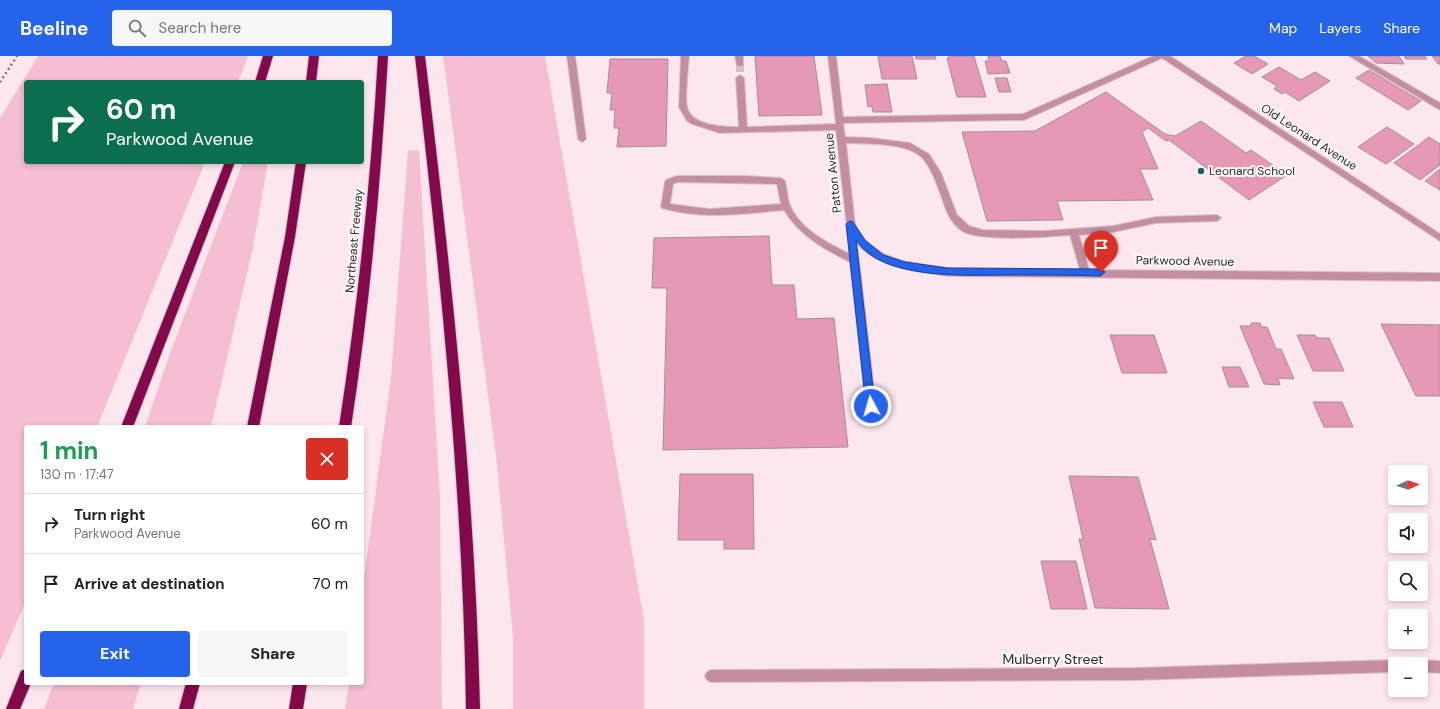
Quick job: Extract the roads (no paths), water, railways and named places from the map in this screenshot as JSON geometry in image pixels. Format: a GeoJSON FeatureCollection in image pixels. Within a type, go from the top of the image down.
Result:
{"type":"FeatureCollection","features":[{"type":"Feature","properties":{"kind":"highway"},"geometry":{"type":"LineString","coordinates":[[261,80],[268,56]]}},
{"type":"Feature","properties":{"kind":"highway"},"geometry":{"type":"LineString","coordinates":[[311,80],[314,56]]}},
{"type":"Feature","properties":{"kind":"highway","name":"Northeast Freeway"},"geometry":{"type":"LineString","coordinates":[[345,425],[365,291],[380,132],[383,56]]}},
{"type":"Feature","properties":{"kind":"highway"},"geometry":{"type":"LineString","coordinates":[[420,56],[446,283],[463,455],[473,709]]}},
{"type":"Feature","properties":{"kind":"highway"},"geometry":{"type":"LineString","coordinates":[[128,425],[229,164]]}},
{"type":"Feature","properties":{"kind":"highway"},"geometry":{"type":"LineString","coordinates":[[253,425],[288,244],[301,164]]}},
{"type":"Feature","properties":{"kind":"highway"},"geometry":{"type":"LineString","coordinates":[[13,709],[24,681]]}},
{"type":"Feature","properties":{"kind":"highway"},"geometry":{"type":"LineString","coordinates":[[186,709],[192,685]]}},
{"type":"Feature","properties":{"kind":"highway"},"geometry":{"type":"LineString","coordinates":[[296,709],[300,685]]}},
{"type":"Feature","properties":{"kind":"street"},"geometry":{"type":"LineString","coordinates":[[571,56],[582,139]]}},
{"type":"Feature","properties":{"kind":"street"},"geometry":{"type":"LineString","coordinates":[[685,56],[683,107],[690,118],[720,130],[743,130],[840,123],[1024,117],[1160,56]]}},
{"type":"Feature","properties":{"kind":"street","name":"Patton Avenue"},"geometry":{"type":"LineString","coordinates":[[832,56],[871,406]]}},
{"type":"Feature","properties":{"kind":"street","name":"Old Leonard Avenue"},"geometry":{"type":"LineString","coordinates":[[1165,56],[1440,238]]}},
{"type":"Feature","properties":{"kind":"street"},"geometry":{"type":"LineString","coordinates":[[1353,56],[1440,107]]}},
{"type":"Feature","properties":{"kind":"street"},"geometry":{"type":"LineString","coordinates":[[740,78],[743,130]]}},
{"type":"Feature","properties":{"kind":"street"},"geometry":{"type":"LineString","coordinates":[[841,140],[870,141],[910,146],[926,156],[937,173],[953,217],[966,229],[982,233],[1043,234],[1114,229],[1156,220],[1217,218]]}},
{"type":"Feature","properties":{"kind":"street"},"geometry":{"type":"LineString","coordinates":[[787,207],[724,211],[677,210],[665,206],[669,182],[677,178],[781,181],[787,207],[798,226],[825,246],[854,260]]}},
{"type":"Feature","properties":{"kind":"street","name":"Parkwood Avenue"},"geometry":{"type":"LineString","coordinates":[[850,224],[862,243],[880,257],[905,266],[947,272],[1085,272],[1440,277]]}},
{"type":"Feature","properties":{"kind":"street"},"geometry":{"type":"LineString","coordinates":[[1074,232],[1085,272]]}},
{"type":"Feature","properties":{"kind":"street","name":"Mulberry Street"},"geometry":{"type":"LineString","coordinates":[[711,676],[1135,674],[1388,666]]}},
{"type":"Feature","properties":{"kind":"street"},"geometry":{"type":"LineString","coordinates":[[1428,666],[1440,667]]}},
{"type":"Feature","properties":{"kind":"tunnel"},"geometry":{"type":"LineString","coordinates":[[740,64],[740,78]]}},
{"type":"Feature","properties":{"kind":"railway"},"geometry":{"type":"LineString","coordinates":[[0,82],[17,56]]}},
{"type":"Feature","properties":{"kind":"place","name":"Leonard School"},"geometry":{"type":"Point","coordinates":[1201,171]}}]}
